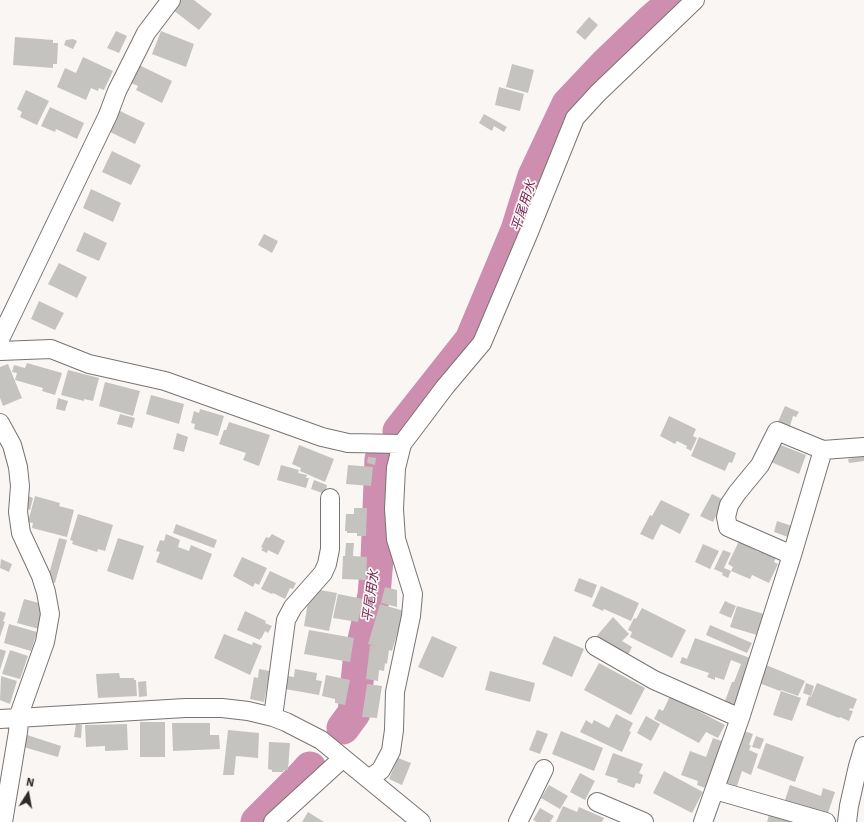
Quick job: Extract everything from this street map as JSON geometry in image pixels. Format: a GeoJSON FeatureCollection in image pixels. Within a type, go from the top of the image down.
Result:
{"type":"FeatureCollection","features":[{"type":"Feature","properties":{"kind":"street"},"geometry":{"type":"LineString","coordinates":[[0,339],[105,122],[117,90],[146,33],[171,0]]}},
{"type":"Feature","properties":{"kind":"street"},"geometry":{"type":"LineString","coordinates":[[369,779],[381,770],[391,751],[394,730],[395,692],[411,616],[412,594],[396,539],[394,509],[396,468],[402,444],[482,343],[575,118],[598,93],[695,0]]}},
{"type":"Feature","properties":{"kind":"street"},"geometry":{"type":"LineString","coordinates":[[0,351],[51,349],[89,364],[165,381],[322,438],[348,444],[402,444]]}},
{"type":"Feature","properties":{"kind":"street"},"geometry":{"type":"LineString","coordinates":[[0,422],[12,445],[18,467],[20,486],[18,512],[21,533],[41,576],[50,614],[45,642],[21,706],[3,822]]}},
{"type":"Feature","properties":{"kind":"street"},"geometry":{"type":"LineString","coordinates":[[792,556],[728,526],[726,517],[729,505],[760,465],[777,431],[823,450],[864,447]]}},
{"type":"Feature","properties":{"kind":"street"},"geometry":{"type":"LineString","coordinates":[[703,822],[740,718],[792,556],[823,450]]}},
{"type":"Feature","properties":{"kind":"street"},"geometry":{"type":"LineString","coordinates":[[273,717],[286,620],[293,607],[323,573],[327,564],[330,549],[330,498]]}},
{"type":"Feature","properties":{"kind":"street"},"geometry":{"type":"LineString","coordinates":[[595,646],[654,680],[740,718]]}},
{"type":"Feature","properties":{"kind":"street"},"geometry":{"type":"LineString","coordinates":[[0,719],[185,708],[222,708],[248,711],[273,717],[321,740],[421,822]]}},
{"type":"Feature","properties":{"kind":"street"},"geometry":{"type":"LineString","coordinates":[[847,822],[852,792],[864,746]]}},
{"type":"Feature","properties":{"kind":"street"},"geometry":{"type":"LineString","coordinates":[[273,822],[343,758]]}},
{"type":"Feature","properties":{"kind":"street"},"geometry":{"type":"LineString","coordinates":[[518,822],[544,769]]}},
{"type":"Feature","properties":{"kind":"street"},"geometry":{"type":"LineString","coordinates":[[715,790],[826,822]]}},
{"type":"Feature","properties":{"kind":"street"},"geometry":{"type":"LineString","coordinates":[[597,802],[644,822]]}},
{"type":"Feature","properties":{"kind":"building"},"geometry":{"type":"Polygon","coordinates":[[[180,0],[194,0],[212,14],[199,30],[173,10],[180,0]]]}},
{"type":"Feature","properties":{"kind":"building"},"geometry":{"type":"Polygon","coordinates":[[[589,17],[598,25],[585,40],[576,32],[589,17]]]}},
{"type":"Feature","properties":{"kind":"building"},"geometry":{"type":"Polygon","coordinates":[[[116,31],[127,36],[119,53],[107,48],[116,31]]]}},
{"type":"Feature","properties":{"kind":"building"},"geometry":{"type":"Polygon","coordinates":[[[161,31],[194,44],[186,67],[152,54],[161,31]]]}},
{"type":"Feature","properties":{"kind":"building"},"geometry":{"type":"Polygon","coordinates":[[[15,37],[53,40],[53,43],[58,43],[57,64],[53,64],[53,68],[13,65],[15,37]]]}},
{"type":"Feature","properties":{"kind":"building"},"geometry":{"type":"Polygon","coordinates":[[[73,39],[77,41],[73,49],[64,45],[66,40],[73,39]]]}},
{"type":"Feature","properties":{"kind":"building"},"geometry":{"type":"Polygon","coordinates":[[[83,57],[113,71],[104,90],[99,88],[98,91],[91,88],[86,100],[57,87],[65,68],[76,73],[83,57]]]}},
{"type":"Feature","properties":{"kind":"building"},"geometry":{"type":"Polygon","coordinates":[[[512,64],[534,70],[528,93],[506,87],[512,64]]]}},
{"type":"Feature","properties":{"kind":"building"},"geometry":{"type":"Polygon","coordinates":[[[139,65],[172,81],[162,103],[136,90],[138,86],[131,83],[139,65]]]}},
{"type":"Feature","properties":{"kind":"building"},"geometry":{"type":"Polygon","coordinates":[[[499,87],[524,94],[520,111],[495,105],[499,87]]]}},
{"type":"Feature","properties":{"kind":"building"},"geometry":{"type":"Polygon","coordinates":[[[26,90],[49,101],[37,125],[20,117],[22,112],[17,109],[26,90]]]}},
{"type":"Feature","properties":{"kind":"building"},"geometry":{"type":"Polygon","coordinates":[[[50,107],[84,123],[77,139],[56,129],[55,132],[41,126],[50,107]]]}},
{"type":"Feature","properties":{"kind":"building"},"geometry":{"type":"Polygon","coordinates":[[[118,110],[145,123],[135,144],[108,131],[118,110]]]}},
{"type":"Feature","properties":{"kind":"building"},"geometry":{"type":"Polygon","coordinates":[[[484,114],[507,127],[504,132],[494,126],[492,131],[479,123],[484,114]]]}},
{"type":"Feature","properties":{"kind":"building"},"geometry":{"type":"Polygon","coordinates":[[[112,151],[141,165],[131,185],[102,172],[112,151]]]}},
{"type":"Feature","properties":{"kind":"building"},"geometry":{"type":"Polygon","coordinates":[[[91,189],[121,203],[113,222],[83,208],[91,189]]]}},
{"type":"Feature","properties":{"kind":"building"},"geometry":{"type":"Polygon","coordinates":[[[84,232],[107,243],[99,261],[76,251],[84,232]]]}},
{"type":"Feature","properties":{"kind":"building"},"geometry":{"type":"Polygon","coordinates":[[[264,234],[278,241],[272,253],[258,245],[264,234]]]}},
{"type":"Feature","properties":{"kind":"building"},"geometry":{"type":"Polygon","coordinates":[[[59,263],[87,277],[77,298],[48,284],[59,263]]]}},
{"type":"Feature","properties":{"kind":"building"},"geometry":{"type":"Polygon","coordinates":[[[39,301],[64,313],[55,330],[31,319],[39,301]]]}},
{"type":"Feature","properties":{"kind":"building"},"geometry":{"type":"Polygon","coordinates":[[[27,363],[62,373],[55,395],[42,391],[43,388],[15,380],[17,373],[12,372],[14,365],[25,368],[27,363]]]}},
{"type":"Feature","properties":{"kind":"building"},"geometry":{"type":"Polygon","coordinates":[[[8,364],[22,398],[3,406],[0,398],[0,367],[8,364]]]}},
{"type":"Feature","properties":{"kind":"building"},"geometry":{"type":"Polygon","coordinates":[[[68,370],[99,378],[93,401],[84,399],[84,401],[61,395],[68,370]]]}},
{"type":"Feature","properties":{"kind":"building"},"geometry":{"type":"Polygon","coordinates":[[[105,382],[140,391],[133,416],[99,406],[105,382]]]}},
{"type":"Feature","properties":{"kind":"building"},"geometry":{"type":"Polygon","coordinates":[[[151,395],[184,404],[179,424],[146,414],[151,395]]]}},
{"type":"Feature","properties":{"kind":"building"},"geometry":{"type":"Polygon","coordinates":[[[58,398],[68,401],[65,411],[56,409],[58,398]]]}},
{"type":"Feature","properties":{"kind":"building"},"geometry":{"type":"Polygon","coordinates":[[[785,406],[799,412],[796,417],[793,416],[789,429],[777,424],[785,406]]]}},
{"type":"Feature","properties":{"kind":"building"},"geometry":{"type":"Polygon","coordinates":[[[200,409],[224,416],[218,436],[194,429],[195,424],[191,423],[194,411],[199,413],[200,409]]]}},
{"type":"Feature","properties":{"kind":"building"},"geometry":{"type":"Polygon","coordinates":[[[120,414],[135,418],[132,428],[117,424],[120,414]]]}},
{"type":"Feature","properties":{"kind":"building"},"geometry":{"type":"Polygon","coordinates":[[[669,416],[696,429],[693,436],[697,438],[691,451],[686,448],[687,446],[677,441],[675,444],[660,436],[669,416]]]}},
{"type":"Feature","properties":{"kind":"building"},"geometry":{"type":"Polygon","coordinates":[[[229,422],[270,435],[259,466],[243,460],[246,453],[219,444],[224,430],[226,430],[229,422]]]}},
{"type":"Feature","properties":{"kind":"building"},"geometry":{"type":"Polygon","coordinates":[[[177,433],[188,437],[184,452],[173,449],[177,433]]]}},
{"type":"Feature","properties":{"kind":"building"},"geometry":{"type":"Polygon","coordinates":[[[699,437],[736,453],[732,463],[729,462],[725,471],[691,456],[699,437]]]}},
{"type":"Feature","properties":{"kind":"building"},"geometry":{"type":"Polygon","coordinates":[[[778,444],[806,455],[799,474],[771,462],[778,444]]]}},
{"type":"Feature","properties":{"kind":"building"},"geometry":{"type":"Polygon","coordinates":[[[299,445],[334,459],[325,482],[300,471],[301,468],[292,464],[299,445]]]}},
{"type":"Feature","properties":{"kind":"building"},"geometry":{"type":"Polygon","coordinates":[[[864,456],[864,461],[849,463],[848,459],[864,456]]]}},
{"type":"Feature","properties":{"kind":"building"},"geometry":{"type":"Polygon","coordinates":[[[368,457],[376,458],[375,465],[367,463],[368,457]]]}},
{"type":"Feature","properties":{"kind":"building"},"geometry":{"type":"Polygon","coordinates":[[[281,465],[299,470],[298,473],[307,475],[306,478],[309,478],[306,488],[277,480],[281,465]]]}},
{"type":"Feature","properties":{"kind":"building"},"geometry":{"type":"Polygon","coordinates":[[[348,465],[373,467],[371,486],[346,484],[348,465]]]}},
{"type":"Feature","properties":{"kind":"building"},"geometry":{"type":"Polygon","coordinates":[[[314,480],[327,485],[325,494],[311,489],[314,480]]]}},
{"type":"Feature","properties":{"kind":"building"},"geometry":{"type":"Polygon","coordinates":[[[712,494],[724,500],[713,522],[700,516],[712,494]]]}},
{"type":"Feature","properties":{"kind":"building"},"geometry":{"type":"Polygon","coordinates":[[[28,496],[33,498],[30,510],[25,508],[28,496]]]}},
{"type":"Feature","properties":{"kind":"building"},"geometry":{"type":"Polygon","coordinates":[[[35,496],[60,503],[59,506],[74,510],[67,537],[32,528],[33,523],[28,522],[35,496]]]}},
{"type":"Feature","properties":{"kind":"building"},"geometry":{"type":"Polygon","coordinates":[[[661,500],[690,514],[680,534],[661,524],[653,540],[640,534],[650,515],[652,516],[661,500]]]}},
{"type":"Feature","properties":{"kind":"building"},"geometry":{"type":"Polygon","coordinates":[[[354,508],[367,508],[366,536],[357,536],[357,533],[347,533],[347,531],[345,531],[346,514],[354,514],[354,508]]]}},
{"type":"Feature","properties":{"kind":"building"},"geometry":{"type":"Polygon","coordinates":[[[78,514],[113,525],[105,551],[98,549],[97,552],[72,544],[73,541],[70,540],[78,514]]]}},
{"type":"Feature","properties":{"kind":"building"},"geometry":{"type":"Polygon","coordinates":[[[777,521],[792,526],[788,537],[774,532],[777,521]]]}},
{"type":"Feature","properties":{"kind":"building"},"geometry":{"type":"Polygon","coordinates":[[[176,524],[217,540],[214,548],[173,533],[176,524]]]}},
{"type":"Feature","properties":{"kind":"building"},"geometry":{"type":"Polygon","coordinates":[[[166,534],[180,540],[178,547],[189,551],[191,545],[212,554],[202,580],[156,562],[160,552],[156,551],[160,540],[164,541],[166,534]]]}},
{"type":"Feature","properties":{"kind":"building"},"geometry":{"type":"Polygon","coordinates":[[[272,534],[285,541],[278,555],[268,550],[267,553],[261,550],[266,537],[269,538],[272,534]]]}},
{"type":"Feature","properties":{"kind":"building"},"geometry":{"type":"Polygon","coordinates":[[[59,538],[67,540],[55,583],[47,581],[59,538]]]}},
{"type":"Feature","properties":{"kind":"building"},"geometry":{"type":"Polygon","coordinates":[[[118,538],[144,546],[133,580],[107,571],[118,538]]]}},
{"type":"Feature","properties":{"kind":"building"},"geometry":{"type":"Polygon","coordinates":[[[739,541],[759,552],[760,550],[776,558],[774,562],[778,564],[769,583],[752,575],[750,579],[731,571],[733,567],[728,564],[739,541]]]}},
{"type":"Feature","properties":{"kind":"building"},"geometry":{"type":"Polygon","coordinates":[[[346,543],[354,543],[353,556],[367,557],[366,580],[342,579],[343,556],[345,556],[346,543]]]}},
{"type":"Feature","properties":{"kind":"building"},"geometry":{"type":"Polygon","coordinates":[[[703,544],[719,551],[710,569],[695,562],[703,544]]]}},
{"type":"Feature","properties":{"kind":"building"},"geometry":{"type":"Polygon","coordinates":[[[723,550],[731,553],[724,568],[731,571],[728,578],[722,575],[723,573],[714,569],[723,550]]]}},
{"type":"Feature","properties":{"kind":"building"},"geometry":{"type":"Polygon","coordinates":[[[242,557],[267,568],[259,585],[255,583],[253,587],[233,576],[242,557]]]}},
{"type":"Feature","properties":{"kind":"building"},"geometry":{"type":"Polygon","coordinates":[[[1,559],[12,564],[9,572],[0,568],[1,559]]]}},
{"type":"Feature","properties":{"kind":"building"},"geometry":{"type":"Polygon","coordinates":[[[270,571],[296,583],[293,589],[290,588],[285,599],[261,589],[270,571]]]}},
{"type":"Feature","properties":{"kind":"building"},"geometry":{"type":"Polygon","coordinates":[[[579,578],[597,585],[592,598],[574,591],[579,578]]]}},
{"type":"Feature","properties":{"kind":"building"},"geometry":{"type":"Polygon","coordinates":[[[601,586],[639,603],[631,621],[604,609],[603,611],[592,606],[601,586]]]}},
{"type":"Feature","properties":{"kind":"building"},"geometry":{"type":"Polygon","coordinates":[[[385,587],[397,590],[397,607],[381,603],[385,587]]]}},
{"type":"Feature","properties":{"kind":"building"},"geometry":{"type":"Polygon","coordinates":[[[320,590],[337,593],[329,631],[304,626],[308,602],[320,590]]]}},
{"type":"Feature","properties":{"kind":"building"},"geometry":{"type":"Polygon","coordinates":[[[338,594],[363,599],[358,622],[333,618],[338,594]]]}},
{"type":"Feature","properties":{"kind":"building"},"geometry":{"type":"Polygon","coordinates":[[[24,599],[39,603],[41,621],[39,629],[17,623],[24,599]]]}},
{"type":"Feature","properties":{"kind":"building"},"geometry":{"type":"Polygon","coordinates":[[[725,601],[736,606],[731,618],[719,613],[725,601]]]}},
{"type":"Feature","properties":{"kind":"building"},"geometry":{"type":"Polygon","coordinates":[[[380,604],[404,611],[392,651],[389,650],[387,664],[385,663],[384,671],[379,670],[378,681],[366,679],[370,645],[377,646],[368,644],[380,604]]]}},
{"type":"Feature","properties":{"kind":"building"},"geometry":{"type":"Polygon","coordinates":[[[737,606],[764,614],[757,635],[730,627],[737,606]]]}},
{"type":"Feature","properties":{"kind":"building"},"geometry":{"type":"Polygon","coordinates":[[[642,608],[686,630],[672,658],[630,637],[632,632],[628,630],[634,618],[636,619],[642,608]]]}},
{"type":"Feature","properties":{"kind":"building"},"geometry":{"type":"Polygon","coordinates":[[[0,611],[6,613],[3,621],[5,622],[0,637],[0,611]]]}},
{"type":"Feature","properties":{"kind":"building"},"geometry":{"type":"Polygon","coordinates":[[[245,611],[266,621],[265,623],[272,626],[268,633],[265,631],[260,640],[237,630],[245,611]]]}},
{"type":"Feature","properties":{"kind":"building"},"geometry":{"type":"Polygon","coordinates":[[[613,617],[629,634],[622,641],[632,647],[626,659],[595,638],[613,617]]]}},
{"type":"Feature","properties":{"kind":"building"},"geometry":{"type":"Polygon","coordinates":[[[9,624],[37,632],[31,651],[4,643],[9,624]]]}},
{"type":"Feature","properties":{"kind":"building"},"geometry":{"type":"Polygon","coordinates":[[[710,625],[752,643],[747,653],[706,635],[710,625]]]}},
{"type":"Feature","properties":{"kind":"building"},"geometry":{"type":"Polygon","coordinates":[[[309,630],[354,638],[350,662],[304,654],[309,630]]]}},
{"type":"Feature","properties":{"kind":"building"},"geometry":{"type":"Polygon","coordinates":[[[224,634],[252,645],[253,642],[262,646],[250,675],[214,658],[224,634]]]}},
{"type":"Feature","properties":{"kind":"building"},"geometry":{"type":"Polygon","coordinates":[[[432,636],[457,647],[443,678],[418,667],[432,636]]]}},
{"type":"Feature","properties":{"kind":"building"},"geometry":{"type":"Polygon","coordinates":[[[554,636],[584,649],[572,677],[542,664],[554,636]]]}},
{"type":"Feature","properties":{"kind":"building"},"geometry":{"type":"Polygon","coordinates":[[[695,638],[753,659],[736,714],[722,709],[732,682],[734,682],[741,664],[731,660],[724,680],[715,677],[715,680],[707,677],[709,673],[680,663],[682,657],[687,659],[695,638]]]}},
{"type":"Feature","properties":{"kind":"building"},"geometry":{"type":"Polygon","coordinates":[[[0,649],[6,651],[0,670],[0,649]]]}},
{"type":"Feature","properties":{"kind":"building"},"geometry":{"type":"Polygon","coordinates":[[[10,650],[28,656],[20,679],[2,674],[10,650]]]}},
{"type":"Feature","properties":{"kind":"building"},"geometry":{"type":"Polygon","coordinates":[[[599,663],[645,688],[631,715],[584,690],[599,663]]]}},
{"type":"Feature","properties":{"kind":"building"},"geometry":{"type":"Polygon","coordinates":[[[766,665],[805,681],[798,696],[759,683],[766,665]]]}},
{"type":"Feature","properties":{"kind":"building"},"geometry":{"type":"Polygon","coordinates":[[[259,669],[270,671],[264,702],[250,699],[254,677],[258,678],[259,669]]]}},
{"type":"Feature","properties":{"kind":"building"},"geometry":{"type":"Polygon","coordinates":[[[295,669],[317,673],[316,680],[322,681],[319,695],[285,689],[288,676],[294,677],[295,669]]]}},
{"type":"Feature","properties":{"kind":"building"},"geometry":{"type":"Polygon","coordinates":[[[490,671],[535,683],[530,702],[485,690],[490,671]]]}},
{"type":"Feature","properties":{"kind":"building"},"geometry":{"type":"Polygon","coordinates":[[[119,673],[120,678],[134,678],[134,680],[136,680],[137,696],[98,698],[96,674],[119,673]]]}},
{"type":"Feature","properties":{"kind":"building"},"geometry":{"type":"Polygon","coordinates":[[[326,675],[350,680],[345,705],[335,703],[335,699],[322,696],[326,675]]]}},
{"type":"Feature","properties":{"kind":"building"},"geometry":{"type":"Polygon","coordinates":[[[1,676],[17,681],[10,704],[0,700],[1,676]]]}},
{"type":"Feature","properties":{"kind":"building"},"geometry":{"type":"Polygon","coordinates":[[[146,681],[147,696],[139,697],[138,682],[146,681]]]}},
{"type":"Feature","properties":{"kind":"building"},"geometry":{"type":"Polygon","coordinates":[[[806,683],[814,686],[811,696],[803,693],[806,683]]]}},
{"type":"Feature","properties":{"kind":"building"},"geometry":{"type":"Polygon","coordinates":[[[817,683],[857,699],[853,709],[850,708],[849,710],[853,711],[849,721],[806,705],[809,696],[811,697],[817,683]]]}},
{"type":"Feature","properties":{"kind":"building"},"geometry":{"type":"Polygon","coordinates":[[[367,684],[382,686],[377,718],[362,717],[367,684]]]}},
{"type":"Feature","properties":{"kind":"building"},"geometry":{"type":"Polygon","coordinates":[[[781,691],[801,698],[792,721],[773,715],[781,691]]]}},
{"type":"Feature","properties":{"kind":"building"},"geometry":{"type":"Polygon","coordinates":[[[670,696],[725,725],[718,738],[706,732],[699,743],[654,719],[659,709],[663,711],[670,696]]]}},
{"type":"Feature","properties":{"kind":"building"},"geometry":{"type":"Polygon","coordinates":[[[616,714],[633,723],[629,731],[631,732],[622,752],[580,732],[586,720],[592,724],[594,720],[609,728],[616,714]]]}},
{"type":"Feature","properties":{"kind":"building"},"geometry":{"type":"Polygon","coordinates":[[[646,716],[660,724],[651,741],[637,733],[646,716]]]}},
{"type":"Feature","properties":{"kind":"building"},"geometry":{"type":"Polygon","coordinates":[[[140,722],[165,722],[165,757],[140,757],[140,722]]]}},
{"type":"Feature","properties":{"kind":"building"},"geometry":{"type":"Polygon","coordinates":[[[172,723],[210,723],[210,735],[219,735],[220,749],[173,751],[172,723]]]}},
{"type":"Feature","properties":{"kind":"building"},"geometry":{"type":"Polygon","coordinates":[[[76,724],[82,725],[81,738],[74,737],[76,724]]]}},
{"type":"Feature","properties":{"kind":"building"},"geometry":{"type":"Polygon","coordinates":[[[127,724],[128,750],[105,751],[105,746],[86,747],[85,725],[127,724]]]}},
{"type":"Feature","properties":{"kind":"building"},"geometry":{"type":"Polygon","coordinates":[[[228,730],[259,733],[258,758],[236,756],[234,775],[223,775],[228,730]]]}},
{"type":"Feature","properties":{"kind":"building"},"geometry":{"type":"Polygon","coordinates":[[[537,730],[548,734],[540,754],[529,750],[537,730]]]}},
{"type":"Feature","properties":{"kind":"building"},"geometry":{"type":"Polygon","coordinates":[[[741,730],[753,734],[749,745],[751,745],[749,750],[758,754],[751,775],[742,771],[737,786],[723,782],[741,730]]]}},
{"type":"Feature","properties":{"kind":"building"},"geometry":{"type":"Polygon","coordinates":[[[561,731],[603,748],[594,771],[552,754],[561,731]]]}},
{"type":"Feature","properties":{"kind":"building"},"geometry":{"type":"Polygon","coordinates":[[[24,734],[61,746],[58,757],[20,746],[24,734]]]}},
{"type":"Feature","properties":{"kind":"building"},"geometry":{"type":"Polygon","coordinates":[[[756,736],[764,739],[760,749],[752,747],[756,736]]]}},
{"type":"Feature","properties":{"kind":"building"},"geometry":{"type":"Polygon","coordinates":[[[713,738],[727,743],[710,790],[697,785],[698,781],[681,775],[690,751],[706,757],[713,738]]]}},
{"type":"Feature","properties":{"kind":"building"},"geometry":{"type":"Polygon","coordinates":[[[269,742],[290,743],[288,770],[284,770],[283,772],[272,772],[272,770],[268,769],[269,742]]]}},
{"type":"Feature","properties":{"kind":"building"},"geometry":{"type":"Polygon","coordinates":[[[766,743],[804,757],[795,782],[757,768],[766,743]]]}},
{"type":"Feature","properties":{"kind":"building"},"geometry":{"type":"Polygon","coordinates":[[[613,753],[643,764],[639,773],[643,775],[640,784],[636,783],[634,788],[617,782],[618,779],[605,775],[613,753]]]}},
{"type":"Feature","properties":{"kind":"building"},"geometry":{"type":"Polygon","coordinates":[[[398,758],[411,763],[402,785],[389,779],[398,758]]]}},
{"type":"Feature","properties":{"kind":"building"},"geometry":{"type":"Polygon","coordinates":[[[664,771],[703,792],[692,813],[653,793],[664,771]]]}},
{"type":"Feature","properties":{"kind":"building"},"geometry":{"type":"Polygon","coordinates":[[[580,773],[595,781],[585,800],[570,792],[580,773]]]}},
{"type":"Feature","properties":{"kind":"building"},"geometry":{"type":"Polygon","coordinates":[[[549,785],[568,796],[560,809],[541,798],[549,785]]]}},
{"type":"Feature","properties":{"kind":"building"},"geometry":{"type":"Polygon","coordinates":[[[790,785],[821,796],[823,788],[835,792],[826,819],[783,806],[790,785]]]}},
{"type":"Feature","properties":{"kind":"building"},"geometry":{"type":"Polygon","coordinates":[[[563,806],[577,812],[579,807],[604,818],[602,822],[556,822],[563,806]]]}},
{"type":"Feature","properties":{"kind":"building"},"geometry":{"type":"Polygon","coordinates":[[[540,808],[554,816],[550,822],[537,822],[533,820],[540,808]]]}},
{"type":"Feature","properties":{"kind":"building"},"geometry":{"type":"Polygon","coordinates":[[[308,812],[324,822],[302,822],[308,812]]]}},
{"type":"Feature","properties":{"kind":"building"},"geometry":{"type":"Polygon","coordinates":[[[769,815],[791,822],[767,822],[769,815]]]}},
{"type":"Feature","properties":{"kind":"waterway","name":"平尾用水"},"geometry":{"type":"LineString","coordinates":[[399,431],[471,340],[517,230],[534,176],[568,104],[605,65],[675,0]]}},
{"type":"Feature","properties":{"kind":"waterway","name":"平尾用水"},"geometry":{"type":"LineString","coordinates":[[343,728],[354,713],[359,662],[374,595],[381,459]]}},
{"type":"Feature","properties":{"kind":"waterway","name":"平尾用水"},"geometry":{"type":"LineString","coordinates":[[257,822],[310,768]]}}]}
